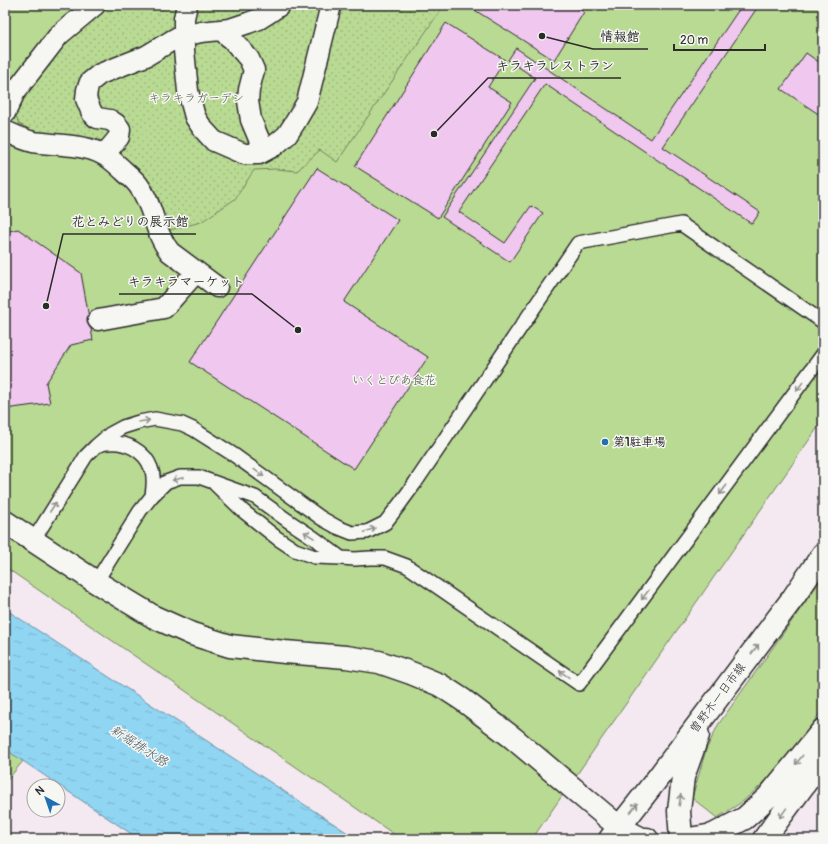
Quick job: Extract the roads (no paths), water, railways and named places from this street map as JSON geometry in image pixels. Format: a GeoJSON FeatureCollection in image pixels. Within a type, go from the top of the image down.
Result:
{"type":"FeatureCollection","features":[{"type":"Feature","properties":{"kind":"main road"},"geometry":{"type":"LineString","coordinates":[[5,522],[96,582],[154,617],[192,634],[230,646],[346,657],[379,662],[411,673],[440,686],[463,700],[513,738],[621,835],[647,839]]}},
{"type":"Feature","properties":{"kind":"main road","name":"曽野木一日市線"},"geometry":{"type":"LineString","coordinates":[[621,835],[708,711],[793,598],[823,554]]}},
{"type":"Feature","properties":{"kind":"main road"},"geometry":{"type":"LineString","coordinates":[[681,839],[679,811],[683,777],[708,711]]}},
{"type":"Feature","properties":{"kind":"main road"},"geometry":{"type":"LineString","coordinates":[[689,839],[714,835],[745,818],[768,797],[823,730]]}},
{"type":"Feature","properties":{"kind":"main road"},"geometry":{"type":"LineString","coordinates":[[764,839],[823,759]]}},
{"type":"Feature","properties":{"kind":"street"},"geometry":{"type":"LineString","coordinates":[[5,113],[15,92],[59,35],[95,5]]}},
{"type":"Feature","properties":{"kind":"street"},"geometry":{"type":"LineString","coordinates":[[187,5],[184,18],[184,50],[188,91],[194,117],[214,141],[244,154],[260,154],[274,146],[287,135],[296,121],[307,102],[331,5]]}},
{"type":"Feature","properties":{"kind":"street"},"geometry":{"type":"LineString","coordinates":[[104,155],[119,137],[120,129],[110,120],[97,118],[92,113],[86,99],[90,82],[100,74],[146,56],[176,38],[201,32],[230,29],[258,19],[280,5]]}},
{"type":"Feature","properties":{"kind":"street"},"geometry":{"type":"LineString","coordinates":[[221,30],[232,39],[249,59],[254,70],[248,101],[254,131],[260,140],[264,152]]}},
{"type":"Feature","properties":{"kind":"street"},"geometry":{"type":"LineString","coordinates":[[5,131],[32,142],[56,144],[101,153],[113,161],[139,186],[151,210],[164,246],[217,287]]}},
{"type":"Feature","properties":{"kind":"street"},"geometry":{"type":"LineString","coordinates":[[98,320],[164,308],[196,272]]}},
{"type":"Feature","properties":{"kind":"lane"},"geometry":{"type":"LineString","coordinates":[[33,540],[86,456],[96,446],[110,434],[123,427],[139,422],[155,420],[182,424],[194,429],[234,455],[337,528],[352,533],[367,532],[385,523],[399,505],[578,243],[681,224],[823,322]]}},
{"type":"Feature","properties":{"kind":"lane"},"geometry":{"type":"LineString","coordinates":[[216,484],[243,512],[295,550],[315,557],[354,559],[385,558],[407,566],[579,684],[823,354]]}},
{"type":"Feature","properties":{"kind":"lane"},"geometry":{"type":"LineString","coordinates":[[96,446],[109,443],[120,443],[138,450],[152,468],[154,479],[152,496]]}},
{"type":"Feature","properties":{"kind":"lane"},"geometry":{"type":"LineString","coordinates":[[96,582],[140,511],[152,496],[166,482],[180,477],[199,477],[255,497],[341,558]]}},
{"type":"Feature","properties":{"kind":"water","name":"新堀排水路"},"geometry":{"type":"Polygon","coordinates":[[[5,609],[357,839],[139,839],[66,790],[66,778],[48,778],[5,749],[5,609]]]}},
{"type":"Feature","properties":{"kind":"place","name":"情報館"},"geometry":{"type":"Point","coordinates":[542,36]}},
{"type":"Feature","properties":{"kind":"place","name":"キラキラレストラン"},"geometry":{"type":"Point","coordinates":[434,134]}},
{"type":"Feature","properties":{"kind":"place","name":"花とみどりの展示館"},"geometry":{"type":"Point","coordinates":[46,306]}},
{"type":"Feature","properties":{"kind":"place","name":"キラキラマーケット"},"geometry":{"type":"Point","coordinates":[298,330]}},
{"type":"Feature","properties":{"kind":"place","name":"第1駐車場"},"geometry":{"type":"Point","coordinates":[605,442]}},
{"type":"Feature","properties":{"kind":"park label","name":"キラキラガーデン"},"geometry":{"type":"Point","coordinates":[196,98]}},
{"type":"Feature","properties":{"kind":"park label","name":"いくとぴあ食花"},"geometry":{"type":"Point","coordinates":[394,380]}}]}
